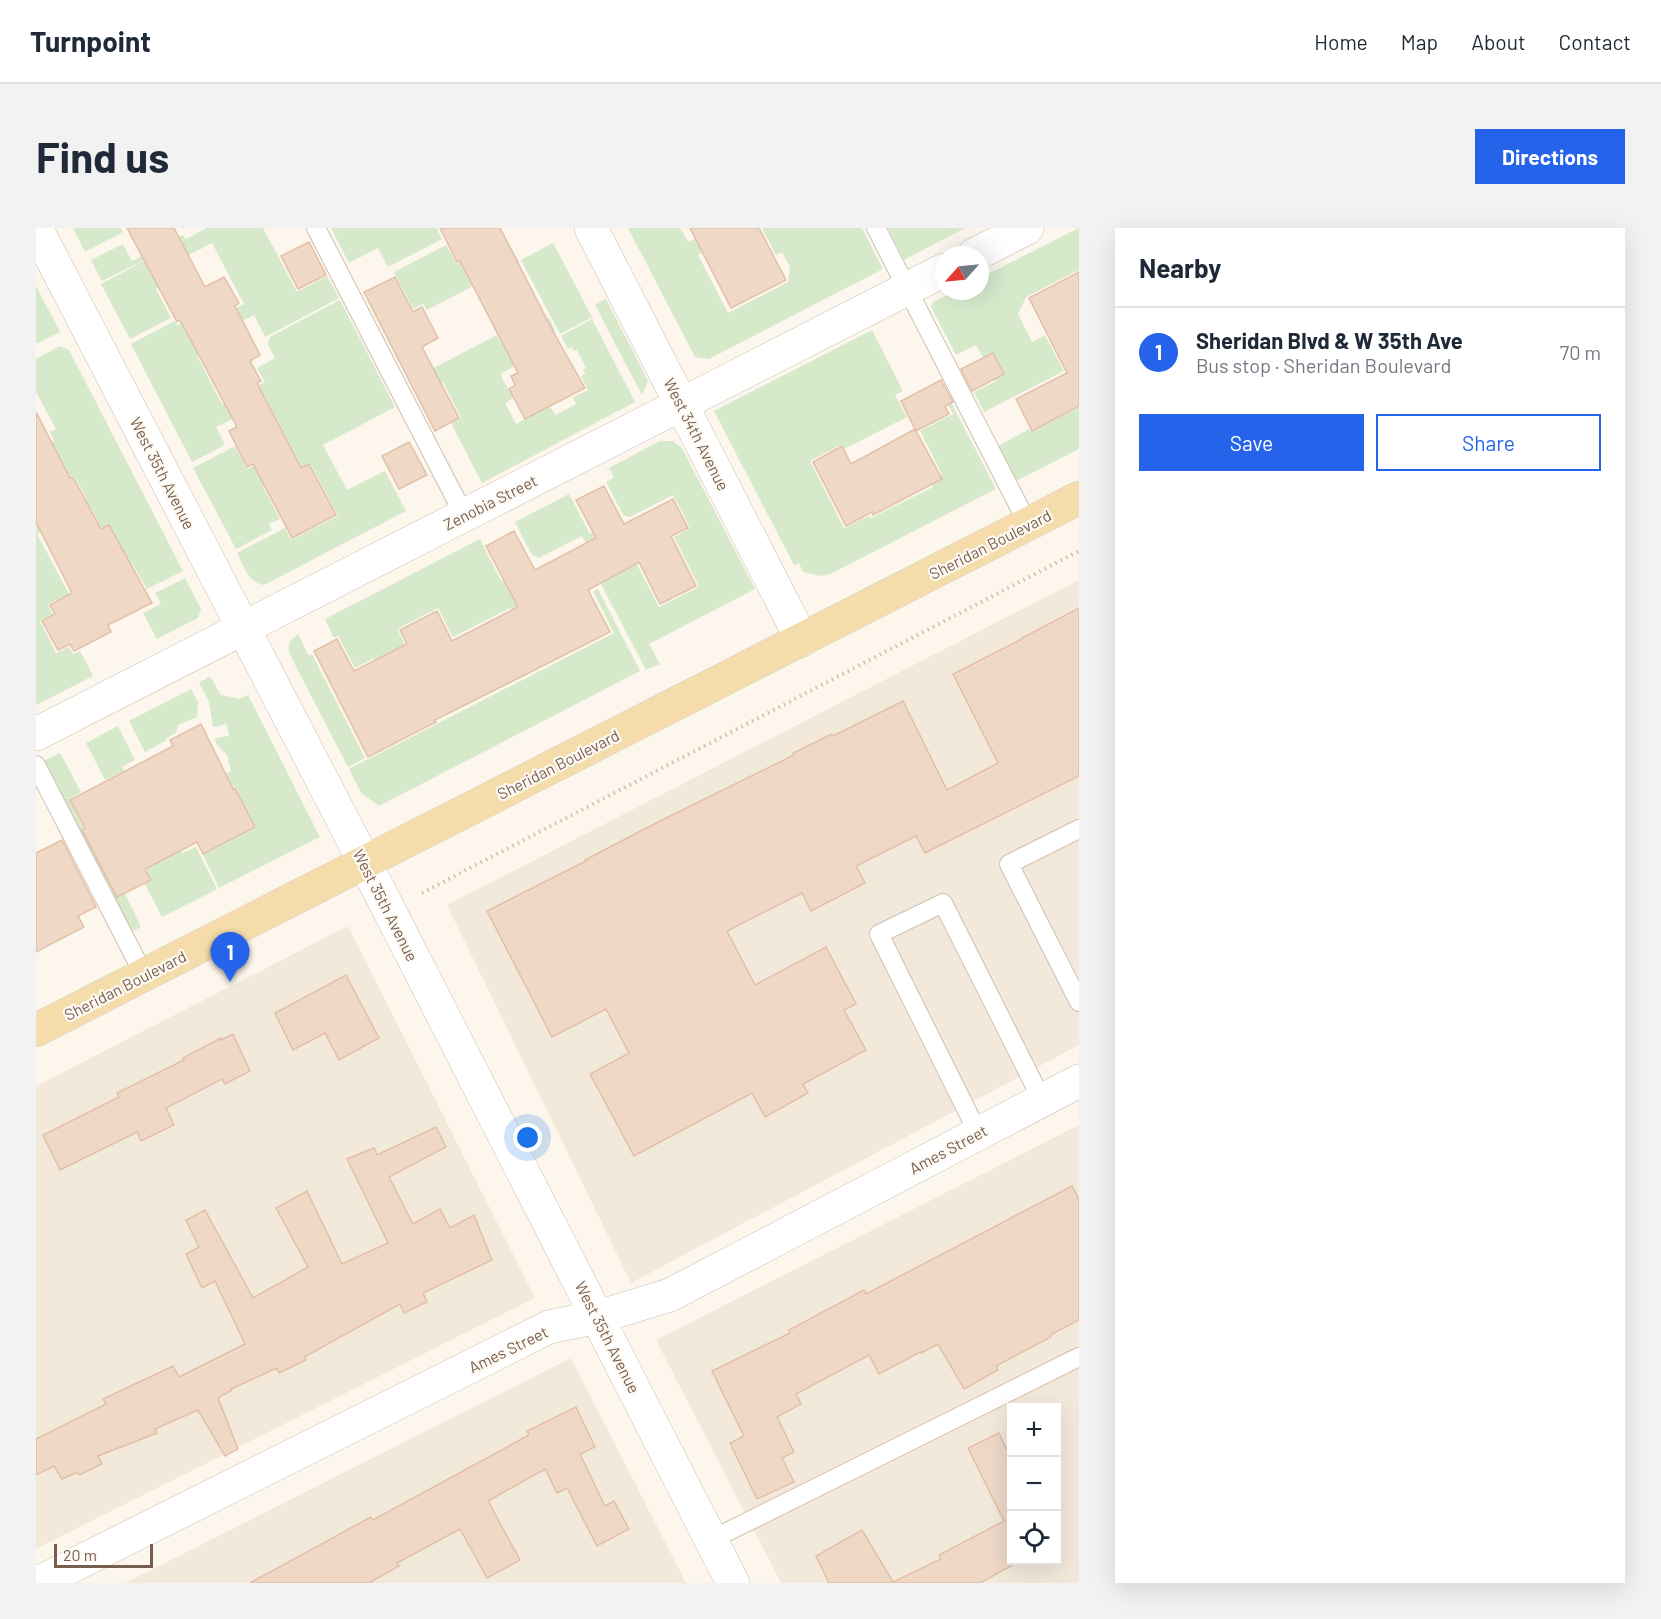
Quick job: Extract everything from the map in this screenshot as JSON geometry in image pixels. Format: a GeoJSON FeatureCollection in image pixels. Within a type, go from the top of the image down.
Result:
{"type":"FeatureCollection","features":[{"type":"Feature","properties":{"kind":"main road","name":"Sheridan Boulevard"},"geometry":{"type":"LineString","coordinates":[[36,1030],[1079,498]]}},
{"type":"Feature","properties":{"kind":"street","name":"West 35th Avenue"},"geometry":{"type":"LineString","coordinates":[[36,228],[365,862],[733,1583]]}},
{"type":"Feature","properties":{"kind":"street","name":"West 34th Avenue"},"geometry":{"type":"LineString","coordinates":[[591,228],[802,640]]}},
{"type":"Feature","properties":{"kind":"street"},"geometry":{"type":"LineString","coordinates":[[989,247],[1027,228]]}},
{"type":"Feature","properties":{"kind":"street","name":"Zenobia Street"},"geometry":{"type":"LineString","coordinates":[[36,734],[935,275]]}},
{"type":"Feature","properties":{"kind":"street","name":"Ames Street"},"geometry":{"type":"LineString","coordinates":[[38,1583],[549,1327],[598,1317],[670,1295],[1079,1080]]}},
{"type":"Feature","properties":{"kind":"lane"},"geometry":{"type":"LineString","coordinates":[[316,228],[464,515]]}},
{"type":"Feature","properties":{"kind":"lane"},"geometry":{"type":"LineString","coordinates":[[876,228],[1028,524]]}},
{"type":"Feature","properties":{"kind":"lane"},"geometry":{"type":"LineString","coordinates":[[36,765],[144,975]]}},
{"type":"Feature","properties":{"kind":"lane"},"geometry":{"type":"LineString","coordinates":[[1079,829],[1009,864],[1079,1002]]}},
{"type":"Feature","properties":{"kind":"lane"},"geometry":{"type":"LineString","coordinates":[[978,1133],[879,934],[943,903],[1042,1100]]}},
{"type":"Feature","properties":{"kind":"lane"},"geometry":{"type":"LineString","coordinates":[[711,1540],[1079,1357]]}},
{"type":"Feature","properties":{"kind":"path"},"geometry":{"type":"LineString","coordinates":[[422,893],[1079,550]]}},
{"type":"Feature","properties":{"kind":"shaded area"},"geometry":{"type":"Polygon","coordinates":[[[1079,580],[1079,1045],[631,1283],[447,905],[1079,580]]]}},
{"type":"Feature","properties":{"kind":"shaded area"},"geometry":{"type":"Polygon","coordinates":[[[348,926],[535,1298],[36,1549],[36,1086],[348,926]]]}},
{"type":"Feature","properties":{"kind":"shaded area"},"geometry":{"type":"Polygon","coordinates":[[[1079,1125],[1079,1583],[781,1583],[656,1340],[1079,1125]]]}},
{"type":"Feature","properties":{"kind":"shaded area"},"geometry":{"type":"Polygon","coordinates":[[[571,1358],[686,1583],[125,1583],[571,1358]]]}},
{"type":"Feature","properties":{"kind":"green space"},"geometry":{"type":"Polygon","coordinates":[[[73,228],[121,228],[123,232],[85,252],[73,228]]]}},
{"type":"Feature","properties":{"kind":"green space"},"geometry":{"type":"Polygon","coordinates":[[[207,228],[263,228],[297,292],[327,276],[339,298],[265,337],[254,315],[198,345],[202,354],[197,356],[222,404],[257,386],[241,415],[216,427],[225,445],[192,462],[131,344],[175,321],[177,325],[183,322],[189,333],[244,304],[212,243],[155,273],[161,286],[156,289],[171,318],[130,339],[101,284],[157,254],[102,281],[91,260],[123,244],[132,261],[183,235],[186,239],[207,228]]]}},
{"type":"Feature","properties":{"kind":"green space"},"geometry":{"type":"Polygon","coordinates":[[[331,228],[436,228],[442,239],[388,267],[378,248],[349,263],[331,228]]]}},
{"type":"Feature","properties":{"kind":"green space"},"geometry":{"type":"Polygon","coordinates":[[[628,228],[680,228],[688,242],[716,228],[751,228],[698,255],[728,313],[788,282],[790,267],[782,252],[776,255],[762,228],[862,228],[883,269],[709,359],[695,357],[628,228]]]}},
{"type":"Feature","properties":{"kind":"green space"},"geometry":{"type":"Polygon","coordinates":[[[888,228],[965,228],[904,260],[888,228]]]}},
{"type":"Feature","properties":{"kind":"green space"},"geometry":{"type":"Polygon","coordinates":[[[1079,228],[1079,270],[1026,297],[1018,314],[1032,342],[1045,335],[1064,371],[984,412],[974,392],[996,381],[976,345],[956,355],[931,307],[937,300],[989,300],[989,273],[1079,228]]]}},
{"type":"Feature","properties":{"kind":"green space"},"geometry":{"type":"Polygon","coordinates":[[[506,238],[519,262],[427,310],[423,304],[413,309],[394,272],[446,245],[457,264],[506,238]]]}},
{"type":"Feature","properties":{"kind":"green space"},"geometry":{"type":"Polygon","coordinates":[[[553,243],[592,317],[560,334],[521,260],[553,243]]]}},
{"type":"Feature","properties":{"kind":"green space"},"geometry":{"type":"Polygon","coordinates":[[[36,286],[60,332],[36,344],[36,286]]]}},
{"type":"Feature","properties":{"kind":"green space"},"geometry":{"type":"Polygon","coordinates":[[[606,299],[648,381],[642,395],[595,305],[606,299]]]}},
{"type":"Feature","properties":{"kind":"green space"},"geometry":{"type":"Polygon","coordinates":[[[340,300],[395,407],[323,445],[347,490],[385,471],[406,511],[264,585],[250,577],[237,553],[285,528],[291,540],[338,516],[310,463],[263,487],[280,519],[269,524],[272,530],[236,549],[193,468],[235,446],[247,469],[290,446],[259,385],[265,382],[257,368],[275,358],[268,345],[270,337],[340,300]]]}},
{"type":"Feature","properties":{"kind":"green space"},"geometry":{"type":"Polygon","coordinates":[[[549,318],[556,333],[512,356],[516,365],[500,374],[513,398],[505,403],[516,424],[550,407],[556,415],[576,404],[573,397],[588,390],[581,376],[585,374],[583,370],[586,368],[577,350],[574,351],[572,347],[568,349],[561,336],[592,319],[635,402],[482,483],[451,423],[461,418],[443,382],[436,386],[428,371],[497,335],[501,343],[549,318]]]}},
{"type":"Feature","properties":{"kind":"green space"},"geometry":{"type":"Polygon","coordinates":[[[872,330],[903,391],[895,395],[907,417],[844,449],[841,445],[810,461],[844,528],[869,516],[871,518],[933,487],[930,480],[942,474],[920,431],[953,414],[939,387],[942,385],[996,489],[830,574],[820,576],[803,572],[799,563],[794,565],[714,411],[872,330]]]}},
{"type":"Feature","properties":{"kind":"green space"},"geometry":{"type":"Polygon","coordinates":[[[60,346],[69,350],[183,571],[147,589],[131,562],[71,593],[68,586],[111,563],[109,525],[102,529],[91,508],[49,530],[44,520],[86,498],[74,475],[69,477],[52,442],[54,441],[50,432],[56,429],[36,392],[36,359],[60,346]]]}},
{"type":"Feature","properties":{"kind":"green space"},"geometry":{"type":"Polygon","coordinates":[[[1079,407],[1079,449],[1016,481],[998,446],[1029,429],[1031,432],[1079,407]]]}},
{"type":"Feature","properties":{"kind":"green space"},"geometry":{"type":"Polygon","coordinates":[[[660,441],[673,441],[682,448],[755,589],[649,644],[660,664],[646,670],[601,584],[605,582],[582,536],[539,558],[532,555],[515,522],[569,494],[590,534],[620,519],[635,561],[659,607],[699,587],[674,537],[690,528],[673,495],[630,517],[623,515],[606,482],[614,478],[609,468],[660,441]]]}},
{"type":"Feature","properties":{"kind":"green space"},"geometry":{"type":"Polygon","coordinates":[[[36,513],[45,530],[37,534],[69,594],[48,604],[53,614],[40,621],[56,653],[69,647],[73,654],[80,651],[93,676],[36,705],[36,513]]]}},
{"type":"Feature","properties":{"kind":"green space"},"geometry":{"type":"Polygon","coordinates":[[[480,539],[501,581],[531,565],[540,666],[510,608],[453,637],[438,608],[397,629],[442,717],[437,719],[411,669],[387,681],[374,658],[355,668],[338,636],[334,638],[325,619],[480,539]]]}},
{"type":"Feature","properties":{"kind":"green space"},"geometry":{"type":"Polygon","coordinates":[[[185,578],[201,609],[198,618],[157,639],[143,613],[161,604],[155,593],[185,578]]]}},
{"type":"Feature","properties":{"kind":"green space"},"geometry":{"type":"Polygon","coordinates":[[[598,589],[640,671],[379,806],[361,793],[349,769],[614,633],[593,591],[598,589]]]}},
{"type":"Feature","properties":{"kind":"green space"},"geometry":{"type":"Polygon","coordinates":[[[298,634],[309,656],[312,654],[365,758],[348,767],[290,655],[290,643],[298,634]]]}},
{"type":"Feature","properties":{"kind":"green space"},"geometry":{"type":"Polygon","coordinates":[[[210,676],[221,695],[239,699],[248,695],[320,837],[219,888],[203,855],[256,827],[235,786],[182,812],[176,799],[231,771],[227,755],[216,744],[215,738],[229,736],[227,724],[213,727],[209,702],[199,683],[210,676]]]}},
{"type":"Feature","properties":{"kind":"green space"},"geometry":{"type":"Polygon","coordinates":[[[191,689],[198,702],[197,717],[178,725],[176,733],[145,752],[129,721],[191,689]]]}},
{"type":"Feature","properties":{"kind":"green space"},"geometry":{"type":"Polygon","coordinates":[[[118,726],[135,760],[122,767],[147,815],[169,827],[182,853],[196,847],[217,889],[162,917],[145,884],[152,880],[134,844],[100,861],[118,897],[125,894],[141,927],[129,933],[41,762],[60,753],[81,792],[69,799],[88,837],[137,812],[117,774],[105,780],[86,743],[118,726]]]}},
{"type":"Feature","properties":{"kind":"building"},"geometry":{"type":"Polygon","coordinates":[[[127,228],[174,228],[205,287],[224,277],[239,303],[235,306],[260,355],[250,361],[261,381],[257,383],[301,468],[309,464],[336,515],[292,538],[253,464],[247,467],[229,431],[237,427],[180,320],[177,322],[127,228]]]}},
{"type":"Feature","properties":{"kind":"building"},"geometry":{"type":"Polygon","coordinates":[[[440,228],[500,228],[585,388],[525,419],[509,389],[515,385],[511,376],[518,373],[460,261],[457,262],[440,228]]]}},
{"type":"Feature","properties":{"kind":"building"},"geometry":{"type":"Polygon","coordinates":[[[690,228],[759,228],[786,280],[731,308],[690,228]]]}},
{"type":"Feature","properties":{"kind":"building"},"geometry":{"type":"Polygon","coordinates":[[[309,242],[326,275],[298,289],[281,256],[309,242]]]}},
{"type":"Feature","properties":{"kind":"building"},"geometry":{"type":"Polygon","coordinates":[[[1079,272],[1079,406],[1032,431],[1016,399],[1067,373],[1029,298],[1079,272]]]}},
{"type":"Feature","properties":{"kind":"building"},"geometry":{"type":"Polygon","coordinates":[[[395,277],[413,312],[422,307],[438,338],[422,347],[459,418],[435,431],[364,292],[395,277]]]}},
{"type":"Feature","properties":{"kind":"building"},"geometry":{"type":"Polygon","coordinates":[[[993,353],[1004,374],[972,391],[961,369],[993,353]]]}},
{"type":"Feature","properties":{"kind":"building"},"geometry":{"type":"Polygon","coordinates":[[[941,380],[953,402],[945,406],[949,414],[916,431],[901,401],[941,380]]]}},
{"type":"Feature","properties":{"kind":"building"},"geometry":{"type":"Polygon","coordinates":[[[36,412],[70,478],[73,477],[101,529],[109,525],[152,603],[108,625],[111,632],[74,651],[70,644],[58,650],[42,621],[55,614],[50,605],[72,593],[36,522],[36,412]]]}},
{"type":"Feature","properties":{"kind":"building"},"geometry":{"type":"Polygon","coordinates":[[[915,429],[942,479],[873,515],[872,512],[846,526],[813,462],[842,446],[851,464],[915,429]]]}},
{"type":"Feature","properties":{"kind":"building"},"geometry":{"type":"Polygon","coordinates":[[[409,442],[427,475],[399,489],[382,456],[409,442]]]}},
{"type":"Feature","properties":{"kind":"building"},"geometry":{"type":"Polygon","coordinates":[[[604,486],[624,524],[673,499],[688,528],[671,536],[696,586],[660,604],[639,562],[588,590],[610,632],[435,720],[436,722],[368,757],[314,651],[337,639],[354,671],[407,644],[400,630],[437,611],[452,641],[518,607],[486,546],[514,531],[535,570],[596,538],[576,500],[604,486]]]}},
{"type":"Feature","properties":{"kind":"building"},"geometry":{"type":"Polygon","coordinates":[[[1079,608],[1079,776],[925,853],[916,836],[856,866],[865,883],[811,911],[802,893],[727,931],[755,985],[826,947],[856,1004],[844,1010],[866,1050],[803,1084],[808,1093],[765,1117],[752,1093],[634,1156],[590,1074],[629,1053],[606,1009],[552,1037],[487,911],[658,822],[794,755],[793,753],[903,701],[947,790],[998,763],[953,674],[1079,608]]]}},
{"type":"Feature","properties":{"kind":"building"},"geometry":{"type":"Polygon","coordinates":[[[201,724],[233,789],[235,788],[255,827],[203,854],[197,842],[145,869],[151,880],[117,897],[82,830],[85,828],[70,800],[173,746],[170,740],[201,724]]]}},
{"type":"Feature","properties":{"kind":"building"},"geometry":{"type":"Polygon","coordinates":[[[62,840],[96,907],[78,916],[84,927],[36,952],[36,853],[62,840]]]}},
{"type":"Feature","properties":{"kind":"building"},"geometry":{"type":"Polygon","coordinates":[[[346,975],[379,1038],[339,1060],[325,1033],[293,1050],[275,1013],[346,975]]]}},
{"type":"Feature","properties":{"kind":"building"},"geometry":{"type":"Polygon","coordinates":[[[233,1034],[250,1071],[225,1084],[222,1079],[166,1108],[174,1125],[141,1141],[137,1132],[60,1170],[43,1135],[119,1097],[117,1093],[184,1060],[183,1058],[221,1038],[221,1040],[233,1034]]]}},
{"type":"Feature","properties":{"kind":"building"},"geometry":{"type":"Polygon","coordinates":[[[436,1127],[446,1147],[389,1177],[413,1224],[440,1209],[450,1228],[474,1215],[492,1260],[423,1293],[427,1302],[404,1313],[400,1304],[304,1357],[306,1360],[279,1373],[277,1368],[231,1389],[218,1398],[238,1449],[225,1456],[198,1410],[155,1429],[157,1433],[98,1456],[102,1464],[79,1475],[78,1472],[62,1479],[54,1466],[36,1475],[36,1439],[106,1404],[103,1399],[173,1366],[179,1377],[245,1344],[215,1281],[202,1288],[186,1254],[199,1247],[186,1220],[205,1210],[253,1298],[308,1267],[276,1208],[307,1191],[342,1264],[388,1243],[347,1159],[374,1148],[377,1155],[436,1127]]]}},
{"type":"Feature","properties":{"kind":"building"},"geometry":{"type":"Polygon","coordinates":[[[1072,1186],[1079,1199],[1079,1320],[996,1366],[998,1370],[964,1389],[938,1344],[879,1374],[869,1355],[796,1394],[801,1404],[777,1417],[794,1452],[782,1458],[794,1482],[757,1499],[730,1443],[744,1436],[712,1371],[790,1333],[789,1330],[864,1290],[866,1294],[1072,1186]]]}},
{"type":"Feature","properties":{"kind":"building"},"geometry":{"type":"Polygon","coordinates":[[[576,1407],[595,1447],[580,1454],[605,1506],[614,1501],[629,1529],[597,1546],[567,1488],[557,1493],[545,1469],[488,1501],[520,1560],[487,1578],[460,1529],[397,1563],[399,1566],[369,1583],[250,1583],[371,1517],[373,1520],[529,1435],[527,1431],[576,1407]]]}},
{"type":"Feature","properties":{"kind":"building"},"geometry":{"type":"Polygon","coordinates":[[[999,1433],[1007,1450],[1007,1565],[1011,1566],[980,1583],[829,1583],[816,1556],[862,1530],[893,1582],[941,1559],[939,1555],[1004,1521],[968,1448],[999,1433]]]}},
{"type":"Feature","properties":{"kind":"place","name":"Sheridan Blvd & W 35th Ave"},"geometry":{"type":"Point","coordinates":[230,982]}}]}
